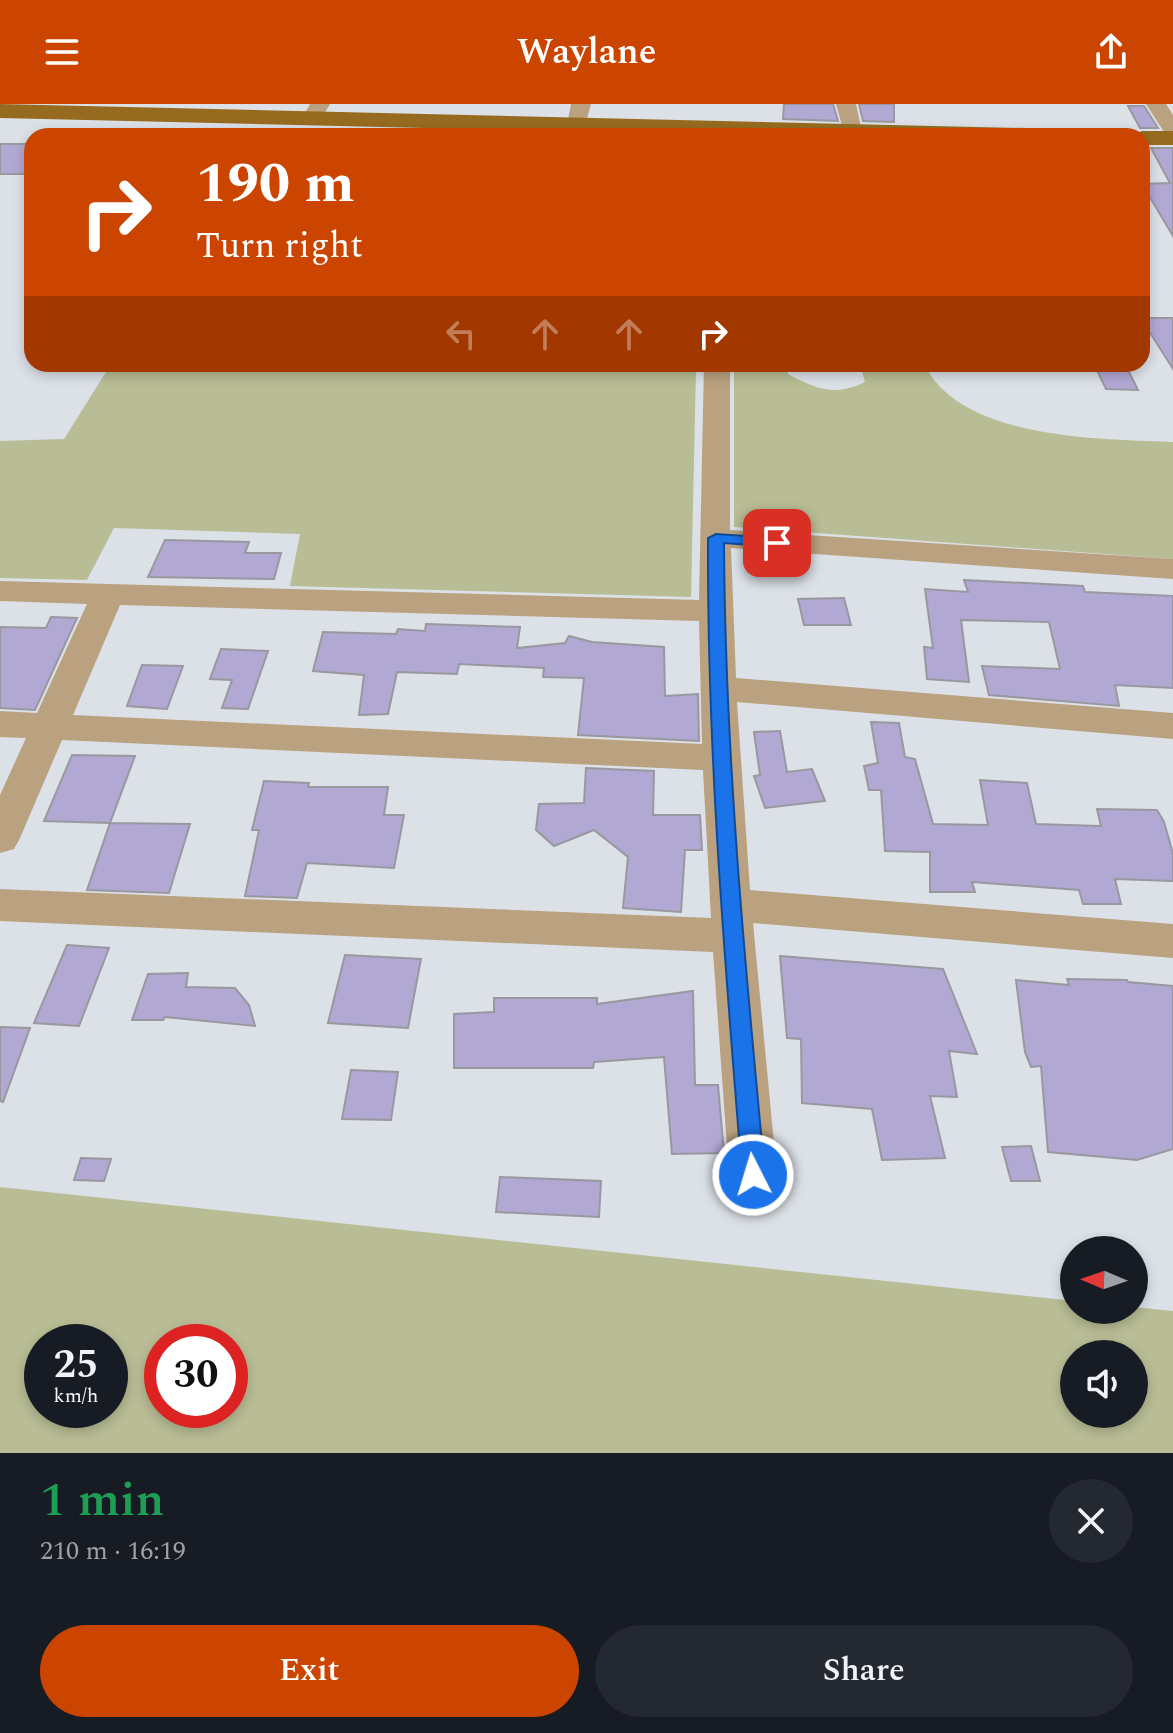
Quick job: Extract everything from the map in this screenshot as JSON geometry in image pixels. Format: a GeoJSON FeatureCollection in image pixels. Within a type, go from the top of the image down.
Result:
{"type":"FeatureCollection","features":[{"type":"Feature","properties":{"kind":"main road"},"geometry":{"type":"LineString","coordinates":[[0,111],[54,108],[579,114],[700,128]]}},
{"type":"Feature","properties":{"kind":"main road"},"geometry":{"type":"LineString","coordinates":[[1150,138],[1173,138]]}},
{"type":"Feature","properties":{"kind":"street"},"geometry":{"type":"LineString","coordinates":[[846,104],[851,128]]}},
{"type":"Feature","properties":{"kind":"street"},"geometry":{"type":"LineString","coordinates":[[1156,104],[1173,131]]}},
{"type":"Feature","properties":{"kind":"street"},"geometry":{"type":"LineString","coordinates":[[717,372],[716,611],[732,921],[753,1175]]}},
{"type":"Feature","properties":{"kind":"street"},"geometry":{"type":"LineString","coordinates":[[716,538],[1173,569]]}},
{"type":"Feature","properties":{"kind":"street"},"geometry":{"type":"LineString","coordinates":[[0,591],[716,611]]}},
{"type":"Feature","properties":{"kind":"street"},"geometry":{"type":"LineString","coordinates":[[0,838],[107,596]]}},
{"type":"Feature","properties":{"kind":"street"},"geometry":{"type":"LineString","coordinates":[[720,689],[1173,726]]}},
{"type":"Feature","properties":{"kind":"street"},"geometry":{"type":"LineString","coordinates":[[0,724],[724,758]]}},
{"type":"Feature","properties":{"kind":"street"},"geometry":{"type":"LineString","coordinates":[[0,905],[732,921],[1173,941]]}},
{"type":"Feature","properties":{"kind":"green space"},"geometry":{"type":"Polygon","coordinates":[[[106,372],[696,372],[691,597],[290,586],[300,534],[114,528],[87,580],[0,578],[0,441],[64,439],[106,372]]]}},
{"type":"Feature","properties":{"kind":"green space"},"geometry":{"type":"Polygon","coordinates":[[[734,372],[788,372],[808,384],[835,390],[865,382],[862,372],[930,372],[942,389],[968,408],[1000,421],[1072,436],[1173,442],[1173,559],[734,527],[734,372]]]}},
{"type":"Feature","properties":{"kind":"green space"},"geometry":{"type":"Polygon","coordinates":[[[0,1187],[1060,1300],[1060,1324],[1148,1324],[1148,1308],[1173,1311],[1173,1453],[0,1453],[0,1187]]]}},
{"type":"Feature","properties":{"kind":"building"},"geometry":{"type":"Polygon","coordinates":[[[784,104],[833,104],[838,121],[783,119],[784,104]]]}},
{"type":"Feature","properties":{"kind":"building"},"geometry":{"type":"Polygon","coordinates":[[[859,104],[894,104],[894,122],[863,121],[859,104]]]}},
{"type":"Feature","properties":{"kind":"building"},"geometry":{"type":"Polygon","coordinates":[[[1128,106],[1144,106],[1158,128],[1140,128],[1128,106]]]}},
{"type":"Feature","properties":{"kind":"building"},"geometry":{"type":"Polygon","coordinates":[[[0,144],[24,144],[24,174],[0,174],[0,144]]]}},
{"type":"Feature","properties":{"kind":"building"},"geometry":{"type":"Polygon","coordinates":[[[1151,148],[1173,148],[1173,236],[1150,197],[1150,184],[1170,183],[1151,148]]]}},
{"type":"Feature","properties":{"kind":"building"},"geometry":{"type":"Polygon","coordinates":[[[1150,318],[1173,318],[1173,369],[1150,333],[1150,318]]]}},
{"type":"Feature","properties":{"kind":"building"},"geometry":{"type":"Polygon","coordinates":[[[1098,372],[1129,372],[1138,390],[1106,389],[1098,372]]]}},
{"type":"Feature","properties":{"kind":"building"},"geometry":{"type":"Polygon","coordinates":[[[165,540],[249,542],[245,553],[281,553],[274,579],[148,577],[165,540]]]}},
{"type":"Feature","properties":{"kind":"building"},"geometry":{"type":"Polygon","coordinates":[[[964,580],[1083,586],[1085,592],[1173,596],[1173,688],[1115,685],[1119,706],[989,695],[982,666],[1060,669],[1049,622],[961,620],[969,682],[927,679],[924,647],[933,648],[925,589],[968,592],[964,580]]]}},
{"type":"Feature","properties":{"kind":"building"},"geometry":{"type":"Polygon","coordinates":[[[844,598],[851,625],[804,625],[798,599],[844,598]]]}},
{"type":"Feature","properties":{"kind":"building"},"geometry":{"type":"Polygon","coordinates":[[[51,617],[77,618],[35,710],[0,708],[0,627],[46,628],[51,617]]]}},
{"type":"Feature","properties":{"kind":"building"},"geometry":{"type":"Polygon","coordinates":[[[426,624],[520,627],[517,648],[565,643],[569,636],[592,642],[664,647],[665,696],[698,694],[699,741],[578,735],[584,678],[543,677],[544,668],[459,664],[457,674],[397,672],[388,714],[359,715],[364,675],[313,671],[323,632],[396,634],[398,629],[425,631],[426,624]]]}},
{"type":"Feature","properties":{"kind":"building"},"geometry":{"type":"Polygon","coordinates":[[[221,649],[268,651],[248,709],[222,708],[232,680],[210,679],[221,649]]]}},
{"type":"Feature","properties":{"kind":"building"},"geometry":{"type":"Polygon","coordinates":[[[142,665],[183,666],[167,709],[127,706],[142,665]]]}},
{"type":"Feature","properties":{"kind":"building"},"geometry":{"type":"Polygon","coordinates":[[[871,722],[899,723],[905,757],[915,759],[933,824],[988,825],[980,780],[1027,783],[1036,824],[1101,826],[1097,809],[1157,810],[1164,822],[1173,854],[1173,881],[1115,879],[1121,904],[1083,904],[1079,890],[972,882],[975,892],[930,892],[930,852],[885,851],[881,790],[869,790],[864,766],[878,763],[871,722]]]}},
{"type":"Feature","properties":{"kind":"building"},"geometry":{"type":"Polygon","coordinates":[[[780,731],[787,772],[812,769],[825,801],[765,808],[754,776],[760,775],[754,732],[780,731]]]}},
{"type":"Feature","properties":{"kind":"building"},"geometry":{"type":"Polygon","coordinates":[[[72,755],[135,756],[110,823],[44,821],[72,755]]]}},
{"type":"Feature","properties":{"kind":"building"},"geometry":{"type":"Polygon","coordinates":[[[586,768],[654,771],[653,815],[700,815],[702,850],[685,850],[681,912],[623,908],[628,857],[594,830],[554,846],[536,830],[539,804],[584,803],[586,768]]]}},
{"type":"Feature","properties":{"kind":"building"},"geometry":{"type":"Polygon","coordinates":[[[264,781],[309,783],[308,787],[388,787],[384,815],[404,815],[394,868],[307,863],[297,898],[245,896],[259,830],[252,830],[264,781]]]}},
{"type":"Feature","properties":{"kind":"building"},"geometry":{"type":"Polygon","coordinates":[[[110,823],[190,824],[169,893],[87,890],[110,823]]]}},
{"type":"Feature","properties":{"kind":"building"},"geometry":{"type":"Polygon","coordinates":[[[67,945],[109,948],[79,1026],[34,1023],[67,945]]]}},
{"type":"Feature","properties":{"kind":"building"},"geometry":{"type":"Polygon","coordinates":[[[345,955],[421,959],[408,1028],[328,1023],[345,955]]]}},
{"type":"Feature","properties":{"kind":"building"},"geometry":{"type":"Polygon","coordinates":[[[780,956],[943,969],[977,1054],[949,1051],[957,1097],[930,1096],[945,1158],[882,1160],[872,1109],[802,1103],[801,1039],[787,1038],[780,956]]]}},
{"type":"Feature","properties":{"kind":"building"},"geometry":{"type":"Polygon","coordinates":[[[188,973],[186,987],[235,988],[249,1005],[255,1026],[165,1017],[163,1020],[132,1020],[148,974],[188,973]]]}},
{"type":"Feature","properties":{"kind":"building"},"geometry":{"type":"Polygon","coordinates":[[[1067,979],[1127,980],[1173,986],[1173,1149],[1137,1160],[1048,1152],[1041,1066],[1031,1067],[1025,1052],[1016,980],[1069,985],[1067,979]]]}},
{"type":"Feature","properties":{"kind":"building"},"geometry":{"type":"Polygon","coordinates":[[[693,991],[695,1085],[718,1085],[724,1153],[672,1154],[664,1057],[594,1062],[593,1068],[454,1068],[454,1014],[494,1012],[494,998],[597,998],[597,1004],[693,991]]]}},
{"type":"Feature","properties":{"kind":"building"},"geometry":{"type":"Polygon","coordinates":[[[0,1027],[30,1028],[3,1102],[0,1101],[0,1027]]]}},
{"type":"Feature","properties":{"kind":"building"},"geometry":{"type":"Polygon","coordinates":[[[351,1070],[398,1072],[391,1120],[342,1119],[351,1070]]]}},
{"type":"Feature","properties":{"kind":"building"},"geometry":{"type":"Polygon","coordinates":[[[1031,1146],[1040,1181],[1011,1181],[1002,1147],[1031,1146]]]}},
{"type":"Feature","properties":{"kind":"building"},"geometry":{"type":"Polygon","coordinates":[[[81,1158],[111,1159],[104,1181],[74,1180],[81,1158]]]}},
{"type":"Feature","properties":{"kind":"building"},"geometry":{"type":"Polygon","coordinates":[[[500,1177],[601,1181],[599,1217],[496,1212],[500,1177]]]}},
{"type":"Feature","properties":{"kind":"route"},"geometry":{"type":"LineString","coordinates":[[753,1175],[733,936],[716,611],[716,538],[777,543]]}}]}
